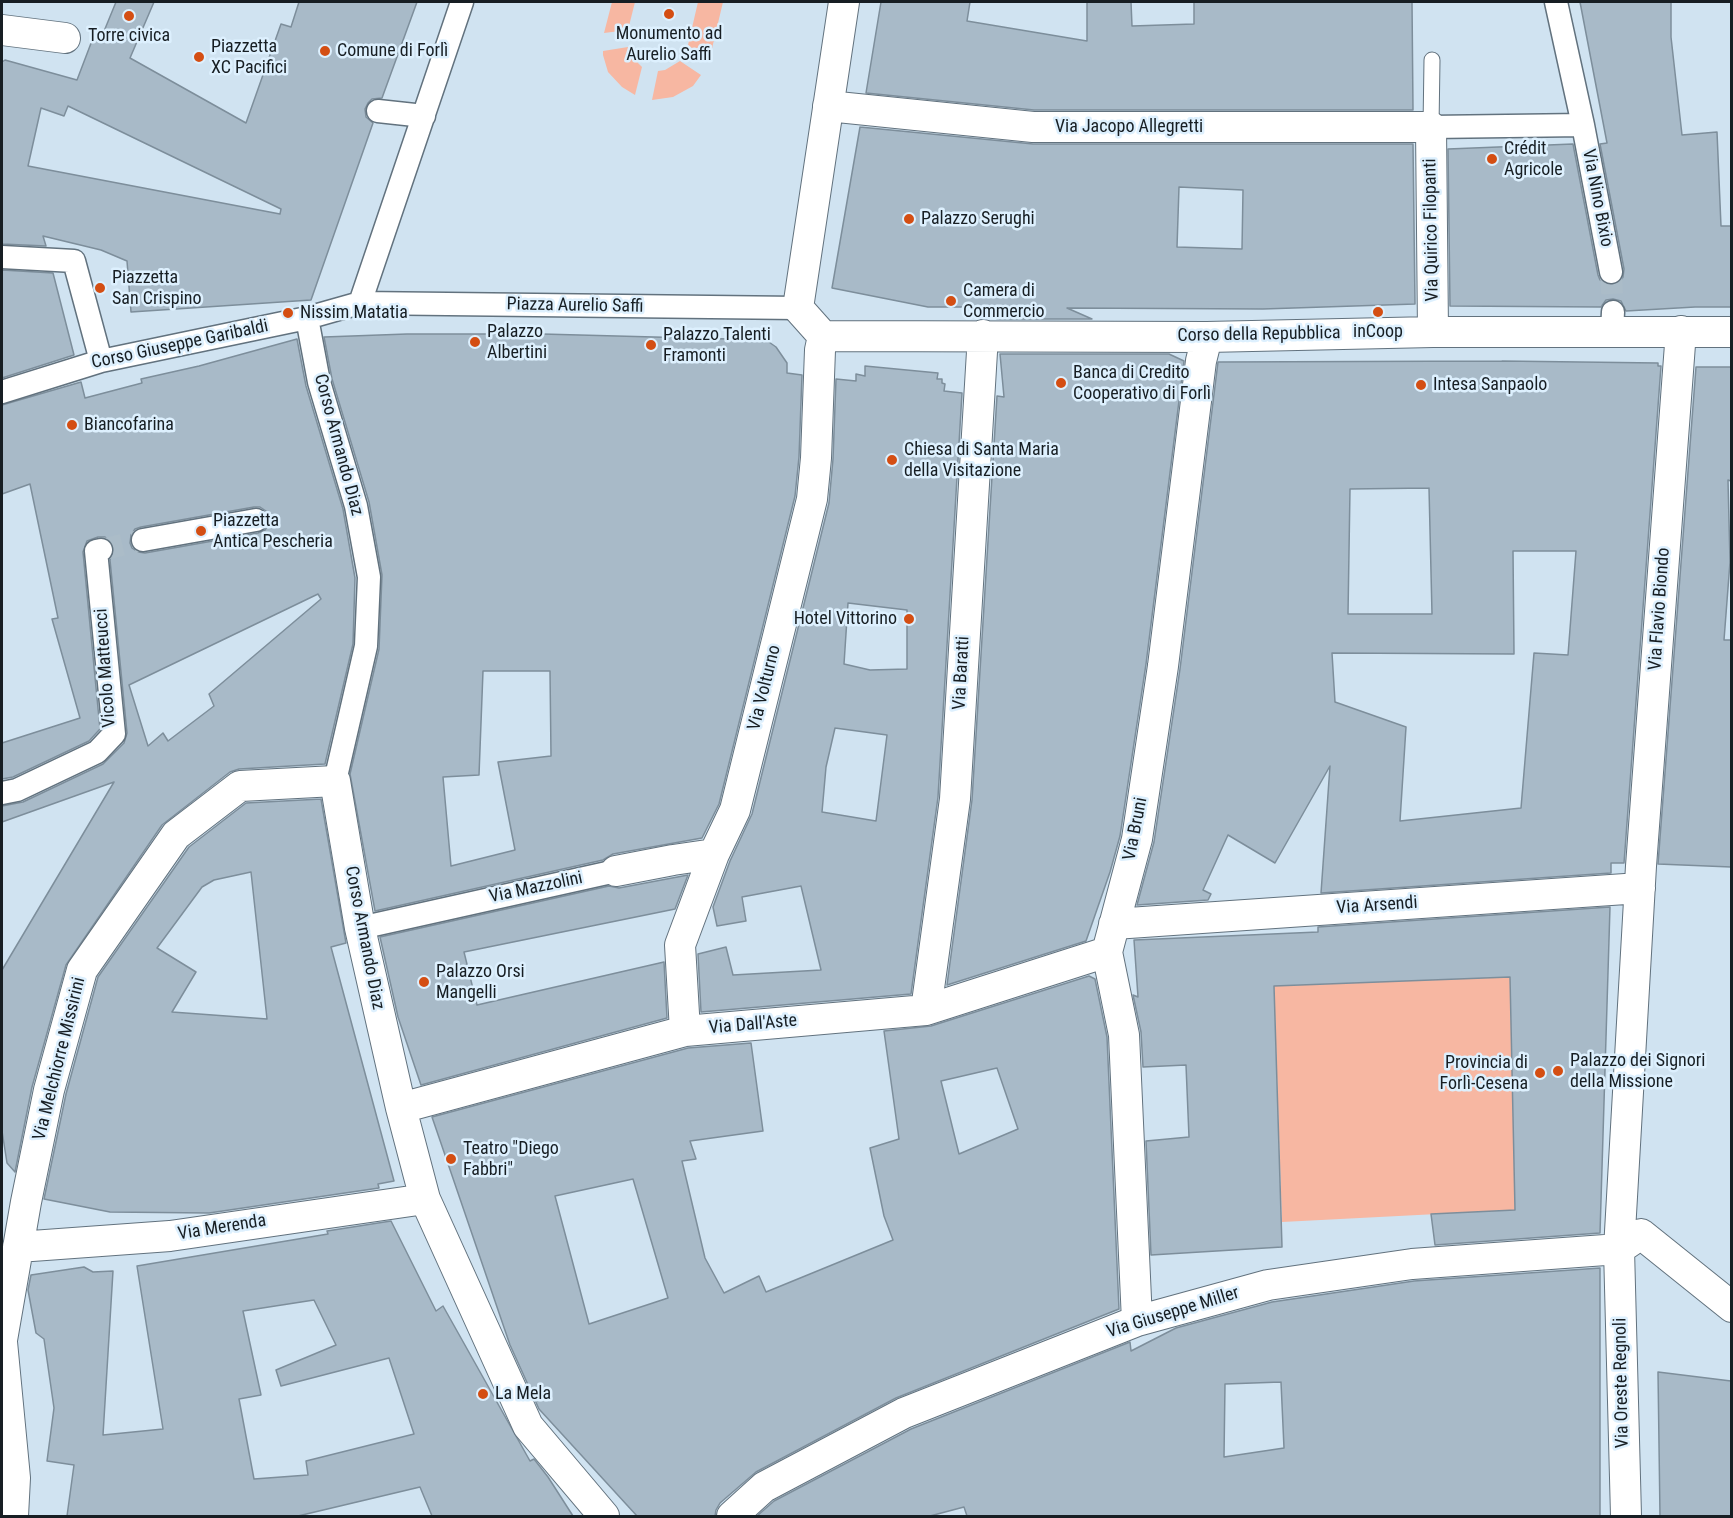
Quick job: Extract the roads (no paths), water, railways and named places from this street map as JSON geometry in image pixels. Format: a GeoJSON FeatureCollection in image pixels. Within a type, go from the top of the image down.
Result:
{"type":"FeatureCollection","features":[{"type":"Feature","properties":{"kind":"street"},"geometry":{"type":"LineString","coordinates":[[360,303],[462,2]]}},
{"type":"Feature","properties":{"kind":"street"},"geometry":{"type":"LineString","coordinates":[[823,336],[798,308],[844,2]]}},
{"type":"Feature","properties":{"kind":"street","name":"Via Nino Bixio"},"geometry":{"type":"LineString","coordinates":[[1556,2],[1583,125],[1611,272]]}},
{"type":"Feature","properties":{"kind":"street"},"geometry":{"type":"LineString","coordinates":[[2,30],[65,38]]}},
{"type":"Feature","properties":{"kind":"street","name":"Via Jacopo Allegretti"},"geometry":{"type":"LineString","coordinates":[[828,106],[1033,127],[1431,128]]}},
{"type":"Feature","properties":{"kind":"street"},"geometry":{"type":"LineString","coordinates":[[378,111],[424,116]]}},
{"type":"Feature","properties":{"kind":"street"},"geometry":{"type":"LineString","coordinates":[[1431,128],[1583,125]]}},
{"type":"Feature","properties":{"kind":"street","name":"Via Quirico Filopanti"},"geometry":{"type":"LineString","coordinates":[[1431,128],[1433,332]]}},
{"type":"Feature","properties":{"kind":"street"},"geometry":{"type":"LineString","coordinates":[[2,257],[74,261],[101,361]]}},
{"type":"Feature","properties":{"kind":"street","name":"Piazza Aurelio Saffi"},"geometry":{"type":"LineString","coordinates":[[360,303],[798,308]]}},
{"type":"Feature","properties":{"kind":"street","name":"Corso Giuseppe Garibaldi"},"geometry":{"type":"LineString","coordinates":[[2,392],[101,361],[307,318],[360,303]]}},
{"type":"Feature","properties":{"kind":"street","name":"Corso Armando Diaz"},"geometry":{"type":"LineString","coordinates":[[307,318],[319,382],[349,507],[369,578],[366,646],[335,781],[360,928],[400,1107],[425,1199],[528,1426],[603,1516]]}},
{"type":"Feature","properties":{"kind":"street","name":"Corso della Repubblica"},"geometry":{"type":"LineString","coordinates":[[823,336],[1207,337],[1433,332],[1613,322],[1681,331],[1731,332]]}},
{"type":"Feature","properties":{"kind":"street","name":"Via Flavio Biondo"},"geometry":{"type":"LineString","coordinates":[[1619,1249],[1641,888],[1681,331]]}},
{"type":"Feature","properties":{"kind":"street","name":"Via Baratti"},"geometry":{"type":"LineString","coordinates":[[926,1010],[955,799],[983,335]]}},
{"type":"Feature","properties":{"kind":"street","name":"Via Volturno"},"geometry":{"type":"LineString","coordinates":[[685,1031],[680,945],[714,854],[735,810],[812,500],[823,336]]}},
{"type":"Feature","properties":{"kind":"street","name":"Via Bruni"},"geometry":{"type":"LineString","coordinates":[[1137,1321],[1124,1035],[1110,938],[1138,827],[1163,666],[1201,361],[1207,337]]}},
{"type":"Feature","properties":{"kind":"street"},"geometry":{"type":"LineString","coordinates":[[143,540],[256,520]]}},
{"type":"Feature","properties":{"kind":"street","name":"Vicolo Matteucci"},"geometry":{"type":"LineString","coordinates":[[2,793],[17,790],[97,752],[114,734],[96,551],[101,550]]}},
{"type":"Feature","properties":{"kind":"street","name":"Via Melchiorre Missirini"},"geometry":{"type":"LineString","coordinates":[[13,1516],[15,1478],[2,1341],[49,1090],[82,970],[176,835],[240,786],[335,781]]}},
{"type":"Feature","properties":{"kind":"street","name":"Via Mazzolini"},"geometry":{"type":"LineString","coordinates":[[360,928],[616,871],[714,854]]}},
{"type":"Feature","properties":{"kind":"street","name":"Via Arsendi"},"geometry":{"type":"LineString","coordinates":[[1110,938],[1641,888]]}},
{"type":"Feature","properties":{"kind":"street","name":"Via Dall'Aste"},"geometry":{"type":"LineString","coordinates":[[400,1107],[685,1031],[926,1010],[1110,938]]}},
{"type":"Feature","properties":{"kind":"street","name":"Via Merenda"},"geometry":{"type":"LineString","coordinates":[[18,1247],[170,1236],[425,1199]]}},
{"type":"Feature","properties":{"kind":"street"},"geometry":{"type":"LineString","coordinates":[[1619,1249],[1641,1234],[1731,1307]]}},
{"type":"Feature","properties":{"kind":"street","name":"Via Giuseppe Miller"},"geometry":{"type":"LineString","coordinates":[[732,1516],[764,1487],[904,1413],[1137,1321],[1268,1285],[1412,1264],[1619,1249]]}},
{"type":"Feature","properties":{"kind":"street","name":"Via Oreste Regnoli"},"geometry":{"type":"LineString","coordinates":[[1619,1249],[1626,1516]]}},
{"type":"Feature","properties":{"kind":"lane"},"geometry":{"type":"LineString","coordinates":[[1431,128],[1432,60]]}},
{"type":"Feature","properties":{"kind":"tunnel"},"geometry":{"type":"LineString","coordinates":[[1611,272],[1613,312]]}},
{"type":"Feature","properties":{"kind":"tunnel"},"geometry":{"type":"LineString","coordinates":[[101,550],[143,540]]}},
{"type":"Feature","properties":{"kind":"place","name":"Monumento ad Aurelio Saffi"},"geometry":{"type":"Point","coordinates":[669,14]}},
{"type":"Feature","properties":{"kind":"place","name":"Torre civica"},"geometry":{"type":"Point","coordinates":[129,16]}},
{"type":"Feature","properties":{"kind":"place","name":"Comune di Forlì"},"geometry":{"type":"Point","coordinates":[325,51]}},
{"type":"Feature","properties":{"kind":"place","name":"Piazzetta XC Pacifici"},"geometry":{"type":"Point","coordinates":[199,57]}},
{"type":"Feature","properties":{"kind":"place","name":"Crédit Agricole"},"geometry":{"type":"Point","coordinates":[1492,159]}},
{"type":"Feature","properties":{"kind":"place","name":"Palazzo Serughi"},"geometry":{"type":"Point","coordinates":[909,219]}},
{"type":"Feature","properties":{"kind":"place","name":"Piazzetta San Crispino"},"geometry":{"type":"Point","coordinates":[100,288]}},
{"type":"Feature","properties":{"kind":"place","name":"Camera di Commercio"},"geometry":{"type":"Point","coordinates":[951,301]}},
{"type":"Feature","properties":{"kind":"place","name":"inCoop"},"geometry":{"type":"Point","coordinates":[1378,312]}},
{"type":"Feature","properties":{"kind":"place","name":"Nissim Matatia"},"geometry":{"type":"Point","coordinates":[288,313]}},
{"type":"Feature","properties":{"kind":"place","name":"Palazzo Albertini"},"geometry":{"type":"Point","coordinates":[475,342]}},
{"type":"Feature","properties":{"kind":"place","name":"Palazzo Talenti Framonti"},"geometry":{"type":"Point","coordinates":[651,345]}},
{"type":"Feature","properties":{"kind":"place","name":"Banca di Credito Cooperativo di Forlì"},"geometry":{"type":"Point","coordinates":[1061,383]}},
{"type":"Feature","properties":{"kind":"place","name":"Intesa Sanpaolo"},"geometry":{"type":"Point","coordinates":[1421,385]}},
{"type":"Feature","properties":{"kind":"place","name":"Biancofarina"},"geometry":{"type":"Point","coordinates":[72,425]}},
{"type":"Feature","properties":{"kind":"place","name":"Chiesa di Santa Maria della Visitazione"},"geometry":{"type":"Point","coordinates":[892,460]}},
{"type":"Feature","properties":{"kind":"place","name":"Piazzetta Antica Pescheria"},"geometry":{"type":"Point","coordinates":[201,531]}},
{"type":"Feature","properties":{"kind":"place","name":"Hotel Vittorino"},"geometry":{"type":"Point","coordinates":[909,619]}},
{"type":"Feature","properties":{"kind":"place","name":"Palazzo Orsi Mangelli"},"geometry":{"type":"Point","coordinates":[424,982]}},
{"type":"Feature","properties":{"kind":"place","name":"Palazzo dei Signori della Missione"},"geometry":{"type":"Point","coordinates":[1558,1071]}},
{"type":"Feature","properties":{"kind":"place","name":"Provincia di Forlì-Cesena"},"geometry":{"type":"Point","coordinates":[1540,1073]}},
{"type":"Feature","properties":{"kind":"place","name":"Teatro \"Diego Fabbri\""},"geometry":{"type":"Point","coordinates":[451,1159]}},
{"type":"Feature","properties":{"kind":"place","name":"La Mela"},"geometry":{"type":"Point","coordinates":[483,1394]}}]}
